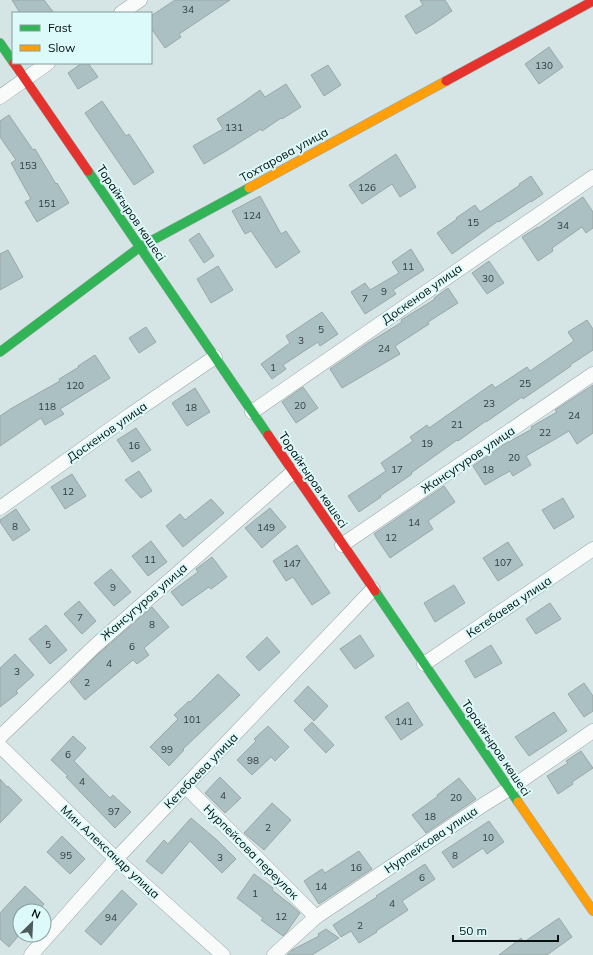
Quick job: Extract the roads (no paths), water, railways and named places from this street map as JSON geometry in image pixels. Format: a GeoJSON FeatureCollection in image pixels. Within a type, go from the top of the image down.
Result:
{"type":"FeatureCollection","features":[{"type":"Feature","properties":{"kind":"street"},"geometry":{"type":"LineString","coordinates":[[122,12],[140,0]]}},
{"type":"Feature","properties":{"kind":"street","name":"Тохтарова улица"},"geometry":{"type":"LineString","coordinates":[[0,352],[140,247],[593,1]]}},
{"type":"Feature","properties":{"kind":"street","name":"Торайғыров көшесі"},"geometry":{"type":"LineString","coordinates":[[0,43],[12,61]]}},
{"type":"Feature","properties":{"kind":"street","name":"Торайғыров көшесі"},"geometry":{"type":"LineString","coordinates":[[14,64],[593,911]]}},
{"type":"Feature","properties":{"kind":"street"},"geometry":{"type":"LineString","coordinates":[[0,97],[47,64]]}},
{"type":"Feature","properties":{"kind":"street","name":"Доскенов улица"},"geometry":{"type":"LineString","coordinates":[[252,412],[593,177]]}},
{"type":"Feature","properties":{"kind":"street","name":"Доскенов улица"},"geometry":{"type":"LineString","coordinates":[[0,508],[130,415],[215,357]]}},
{"type":"Feature","properties":{"kind":"street","name":"Жансугуров улица"},"geometry":{"type":"LineString","coordinates":[[342,544],[593,374]]}},
{"type":"Feature","properties":{"kind":"street","name":"Жансугуров улица"},"geometry":{"type":"LineString","coordinates":[[0,737],[96,645],[293,472]]}},
{"type":"Feature","properties":{"kind":"street","name":"Кетебаева улица"},"geometry":{"type":"LineString","coordinates":[[424,664],[593,549]]}},
{"type":"Feature","properties":{"kind":"street","name":"Кетебаева улица"},"geometry":{"type":"LineString","coordinates":[[31,955],[116,859],[373,589]]}},
{"type":"Feature","properties":{"kind":"street","name":"Нурпейсова улица"},"geometry":{"type":"LineString","coordinates":[[274,955],[316,917],[593,732]]}},
{"type":"Feature","properties":{"kind":"street","name":"Мин Александр улица"},"geometry":{"type":"LineString","coordinates":[[0,746],[116,859],[223,955]]}},
{"type":"Feature","properties":{"kind":"street","name":"Нурпейсова переулок"},"geometry":{"type":"LineString","coordinates":[[186,787],[316,917]]}}]}
